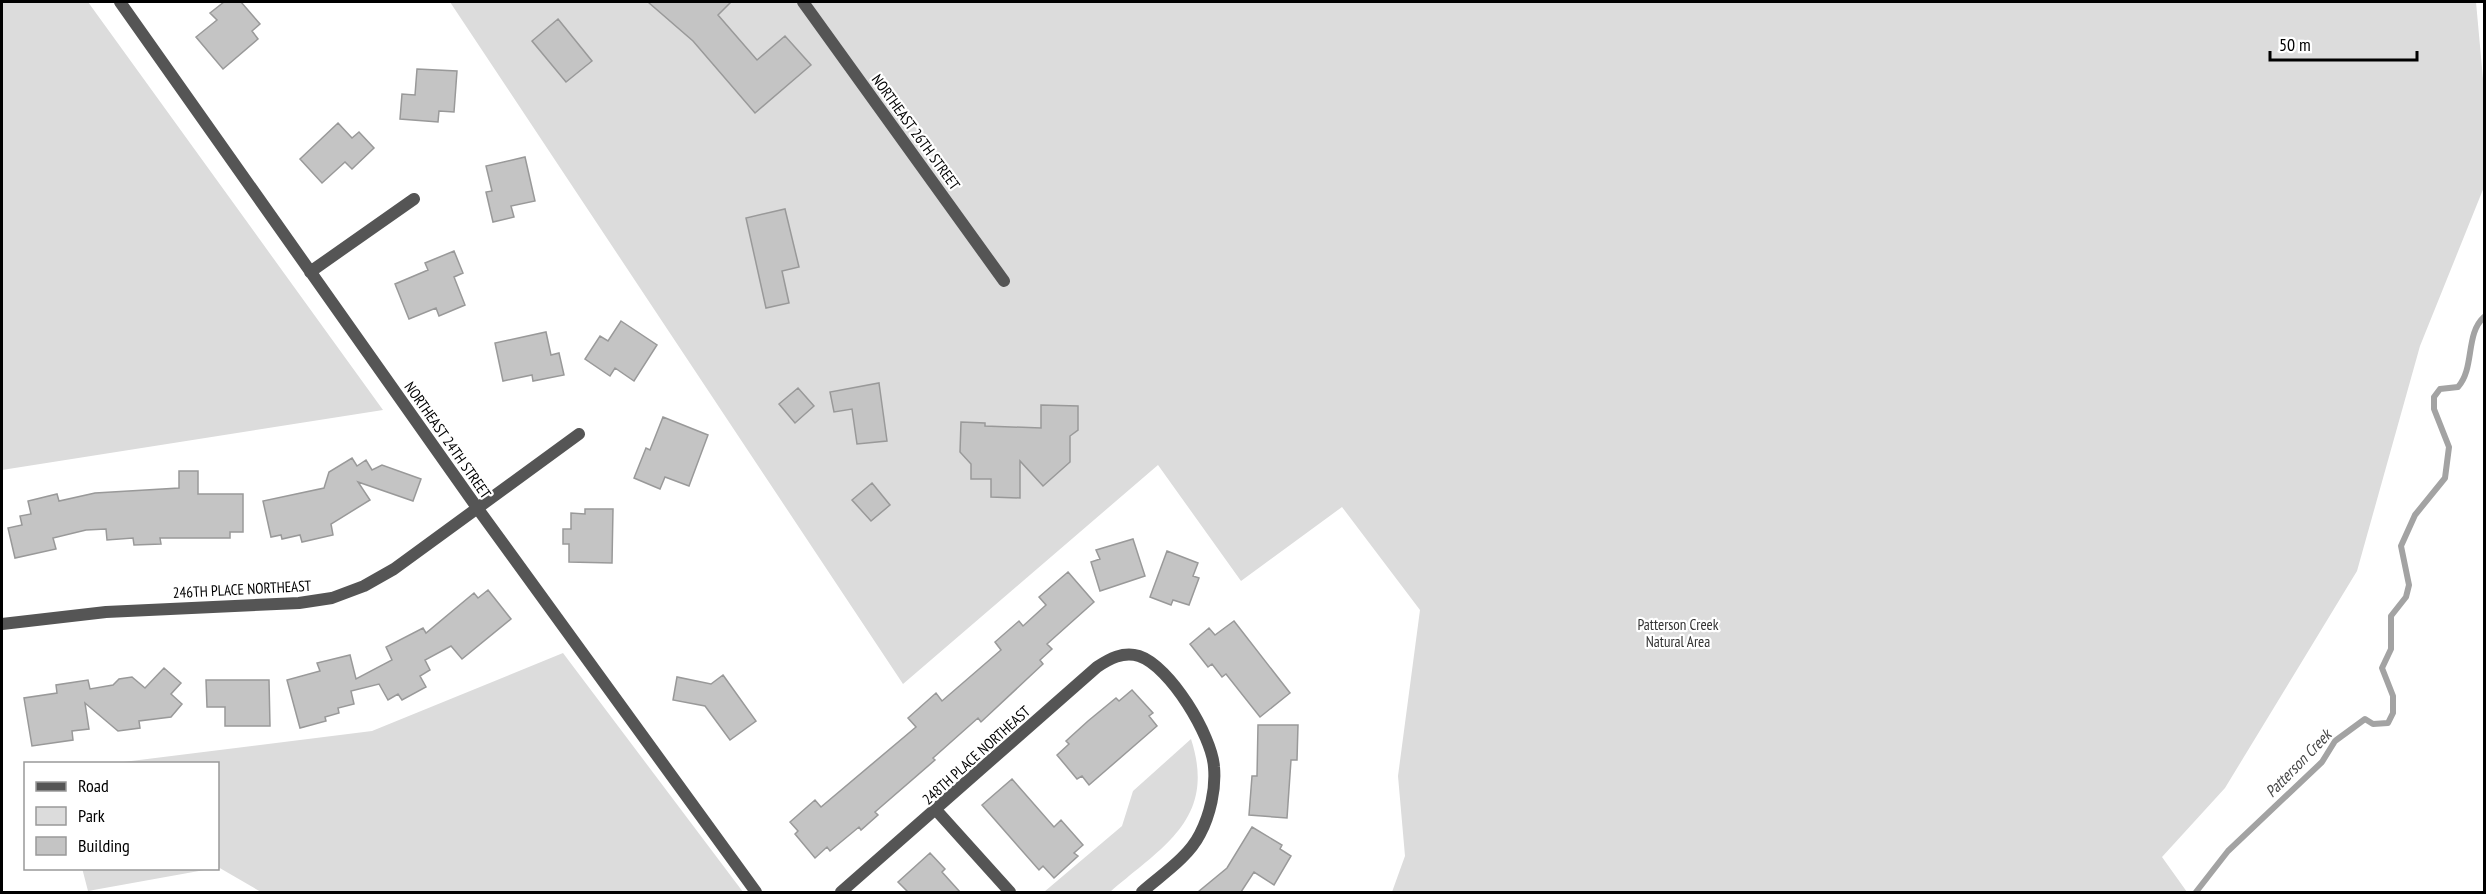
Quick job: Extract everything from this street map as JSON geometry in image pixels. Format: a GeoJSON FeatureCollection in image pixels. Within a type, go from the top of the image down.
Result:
{"type":"FeatureCollection","features":[{"type":"Feature","properties":{"kind":"street","name":"NORTHEAST 24TH STREET"},"geometry":{"type":"LineString","coordinates":[[121,2],[478,509],[756,892]]}},
{"type":"Feature","properties":{"kind":"street","name":"NORTHEAST 26TH STREET"},"geometry":{"type":"LineString","coordinates":[[803,2],[1004,281]]}},
{"type":"Feature","properties":{"kind":"street"},"geometry":{"type":"LineString","coordinates":[[310,272],[414,200]]}},
{"type":"Feature","properties":{"kind":"street","name":"246TH PLACE NORTHEAST"},"geometry":{"type":"LineString","coordinates":[[2,624],[106,612],[299,603],[332,597],[364,586],[394,569],[579,434]]}},
{"type":"Feature","properties":{"kind":"street","name":"248TH PLACE NORTHEAST"},"geometry":{"type":"LineString","coordinates":[[841,892],[937,811],[1097,667],[1112,657],[1138,655],[1161,670],[1199,720],[1208,738],[1214,767],[1210,811],[1201,834],[1191,849],[1142,892]]}},
{"type":"Feature","properties":{"kind":"street"},"geometry":{"type":"LineString","coordinates":[[937,811],[1010,892]]}},
{"type":"Feature","properties":{"kind":"green space"},"geometry":{"type":"Polygon","coordinates":[[[2,2],[88,2],[383,410],[2,470],[2,2]]]}},
{"type":"Feature","properties":{"kind":"green space","name":"Patterson Creek Natural Area"},"geometry":{"type":"Polygon","coordinates":[[[450,2],[2476,2],[2484,90],[2484,187],[2420,346],[2357,571],[2225,788],[2162,857],[2187,892],[1392,892],[1405,856],[1398,776],[1420,610],[1342,507],[1241,581],[1158,465],[903,684],[450,2]]]}},
{"type":"Feature","properties":{"kind":"green space"},"geometry":{"type":"Polygon","coordinates":[[[563,653],[743,892],[261,892],[219,868],[219,762],[123,762],[372,731],[563,653]]]}},
{"type":"Feature","properties":{"kind":"green space"},"geometry":{"type":"Polygon","coordinates":[[[1191,739],[1197,767],[1197,790],[1191,810],[1180,828],[1166,844],[1110,892],[1044,892],[1122,826],[1133,791],[1191,739]]]}},
{"type":"Feature","properties":{"kind":"green space"},"geometry":{"type":"Polygon","coordinates":[[[83,870],[204,870],[88,891],[83,870]]]}},
{"type":"Feature","properties":{"kind":"building"},"geometry":{"type":"Polygon","coordinates":[[[224,2],[241,2],[260,24],[252,31],[258,39],[223,69],[196,37],[217,20],[210,13],[224,2]]]}},
{"type":"Feature","properties":{"kind":"building"},"geometry":{"type":"Polygon","coordinates":[[[648,2],[731,2],[718,15],[757,60],[785,36],[811,65],[755,113],[693,41],[648,2]]]}},
{"type":"Feature","properties":{"kind":"building"},"geometry":{"type":"Polygon","coordinates":[[[558,19],[592,61],[566,82],[532,41],[558,19]]]}},
{"type":"Feature","properties":{"kind":"building"},"geometry":{"type":"Polygon","coordinates":[[[417,69],[457,71],[454,112],[439,111],[438,122],[400,119],[402,94],[415,95],[417,69]]]}},
{"type":"Feature","properties":{"kind":"building"},"geometry":{"type":"Polygon","coordinates":[[[338,123],[352,138],[359,132],[374,148],[352,169],[345,162],[322,183],[300,159],[338,123]]]}},
{"type":"Feature","properties":{"kind":"building"},"geometry":{"type":"Polygon","coordinates":[[[525,157],[535,201],[511,206],[514,217],[493,222],[486,192],[492,191],[486,166],[525,157]]]}},
{"type":"Feature","properties":{"kind":"building"},"geometry":{"type":"Polygon","coordinates":[[[785,209],[799,267],[782,271],[789,303],[766,308],[746,218],[785,209]]]}},
{"type":"Feature","properties":{"kind":"building"},"geometry":{"type":"Polygon","coordinates":[[[454,251],[463,273],[454,277],[465,305],[439,316],[436,308],[409,319],[395,284],[428,270],[425,263],[454,251]]]}},
{"type":"Feature","properties":{"kind":"building"},"geometry":{"type":"Polygon","coordinates":[[[621,321],[657,345],[634,381],[615,368],[610,376],[585,359],[600,336],[608,341],[621,321]]]}},
{"type":"Feature","properties":{"kind":"building"},"geometry":{"type":"Polygon","coordinates":[[[546,332],[551,355],[559,353],[564,375],[533,381],[532,375],[503,381],[495,343],[546,332]]]}},
{"type":"Feature","properties":{"kind":"building"},"geometry":{"type":"Polygon","coordinates":[[[879,383],[887,441],[857,444],[852,409],[834,412],[830,392],[879,383]]]}},
{"type":"Feature","properties":{"kind":"building"},"geometry":{"type":"Polygon","coordinates":[[[798,388],[814,406],[795,423],[779,404],[798,388]]]}},
{"type":"Feature","properties":{"kind":"building"},"geometry":{"type":"Polygon","coordinates":[[[1041,405],[1078,406],[1078,430],[1070,436],[1070,462],[1043,486],[1020,461],[1020,498],[991,497],[991,479],[971,479],[971,464],[960,452],[961,422],[985,423],[985,426],[1041,428],[1041,405]]]}},
{"type":"Feature","properties":{"kind":"building"},"geometry":{"type":"Polygon","coordinates":[[[663,417],[708,435],[689,486],[665,477],[660,489],[634,478],[646,448],[650,450],[663,417]]]}},
{"type":"Feature","properties":{"kind":"building"},"geometry":{"type":"Polygon","coordinates":[[[352,458],[357,466],[366,460],[372,470],[382,465],[421,479],[413,501],[358,482],[370,500],[331,524],[333,535],[302,542],[300,535],[282,539],[281,535],[271,537],[263,501],[324,488],[329,472],[352,458]]]}},
{"type":"Feature","properties":{"kind":"building"},"geometry":{"type":"Polygon","coordinates":[[[179,471],[198,471],[198,494],[243,494],[243,532],[230,532],[230,538],[160,538],[161,544],[134,545],[133,538],[107,540],[106,529],[86,530],[53,538],[56,549],[15,558],[8,528],[22,525],[20,516],[31,514],[28,501],[57,494],[59,501],[95,493],[179,488],[179,471]]]}},
{"type":"Feature","properties":{"kind":"building"},"geometry":{"type":"Polygon","coordinates":[[[872,483],[890,505],[871,521],[852,500],[872,483]]]}},
{"type":"Feature","properties":{"kind":"building"},"geometry":{"type":"Polygon","coordinates":[[[585,509],[613,509],[612,563],[569,562],[569,544],[563,544],[563,529],[571,529],[571,513],[585,514],[585,509]]]}},
{"type":"Feature","properties":{"kind":"building"},"geometry":{"type":"Polygon","coordinates":[[[1133,539],[1145,576],[1100,591],[1091,562],[1100,559],[1096,550],[1133,539]]]}},
{"type":"Feature","properties":{"kind":"building"},"geometry":{"type":"Polygon","coordinates":[[[1167,551],[1198,563],[1193,576],[1199,578],[1189,605],[1173,600],[1171,605],[1150,597],[1167,551]]]}},
{"type":"Feature","properties":{"kind":"building"},"geometry":{"type":"Polygon","coordinates":[[[1068,572],[1094,602],[1047,644],[1052,649],[1040,660],[1043,664],[981,722],[978,718],[933,758],[935,760],[875,812],[878,815],[861,830],[859,827],[830,851],[827,847],[815,858],[795,834],[798,831],[790,822],[815,800],[821,807],[916,727],[908,718],[936,693],[942,701],[1001,650],[995,642],[1019,621],[1023,626],[1046,605],[1039,597],[1068,572]]]}},
{"type":"Feature","properties":{"kind":"building"},"geometry":{"type":"Polygon","coordinates":[[[488,590],[511,619],[462,659],[451,646],[425,660],[430,670],[420,676],[426,687],[402,700],[398,694],[388,700],[379,684],[351,691],[354,704],[338,708],[339,713],[325,717],[326,721],[300,728],[287,680],[320,671],[317,663],[350,655],[356,679],[392,660],[386,647],[423,628],[426,633],[474,593],[478,598],[488,590]]]}},
{"type":"Feature","properties":{"kind":"building"},"geometry":{"type":"Polygon","coordinates":[[[1234,621],[1290,693],[1260,717],[1226,674],[1222,677],[1212,664],[1208,667],[1190,644],[1209,628],[1215,635],[1234,621]]]}},
{"type":"Feature","properties":{"kind":"building"},"geometry":{"type":"Polygon","coordinates":[[[164,668],[181,683],[171,694],[182,704],[171,717],[139,721],[140,728],[118,731],[85,703],[89,729],[72,731],[73,740],[32,746],[24,698],[57,693],[56,685],[88,680],[90,689],[113,685],[119,679],[132,677],[145,688],[164,668]]]}},
{"type":"Feature","properties":{"kind":"building"},"geometry":{"type":"Polygon","coordinates":[[[723,675],[756,721],[730,740],[705,706],[673,700],[677,677],[711,684],[723,675]]]}},
{"type":"Feature","properties":{"kind":"building"},"geometry":{"type":"Polygon","coordinates":[[[206,680],[269,680],[270,726],[225,726],[225,707],[207,707],[206,680]]]}},
{"type":"Feature","properties":{"kind":"building"},"geometry":{"type":"Polygon","coordinates":[[[1132,690],[1153,713],[1149,716],[1157,726],[1089,785],[1082,776],[1077,779],[1057,755],[1069,744],[1066,741],[1088,721],[1116,698],[1119,701],[1132,690]]]}},
{"type":"Feature","properties":{"kind":"building"},"geometry":{"type":"Polygon","coordinates":[[[1258,725],[1298,725],[1297,760],[1291,760],[1287,818],[1249,815],[1252,776],[1257,776],[1258,725]]]}},
{"type":"Feature","properties":{"kind":"building"},"geometry":{"type":"Polygon","coordinates":[[[1012,779],[1054,827],[1061,820],[1083,845],[1074,853],[1078,856],[1054,878],[1043,866],[1039,870],[982,805],[1012,779]]]}},
{"type":"Feature","properties":{"kind":"building"},"geometry":{"type":"Polygon","coordinates":[[[1252,827],[1282,845],[1280,849],[1291,856],[1274,885],[1254,872],[1241,892],[1198,892],[1227,868],[1252,827]]]}},
{"type":"Feature","properties":{"kind":"building"},"geometry":{"type":"Polygon","coordinates":[[[930,853],[945,869],[942,872],[960,892],[908,892],[898,882],[930,853]]]}},
{"type":"Feature","properties":{"kind":"waterway","name":"Patterson Creek"},"geometry":{"type":"LineString","coordinates":[[2196,892],[2228,851],[2322,762],[2335,741],[2365,719],[2373,724],[2388,723],[2393,713],[2393,696],[2382,668],[2391,649],[2391,616],[2406,597],[2409,585],[2401,546],[2415,515],[2445,478],[2449,447],[2434,409],[2434,397],[2440,389],[2458,387],[2467,370],[2474,332],[2484,317]]}}]}
